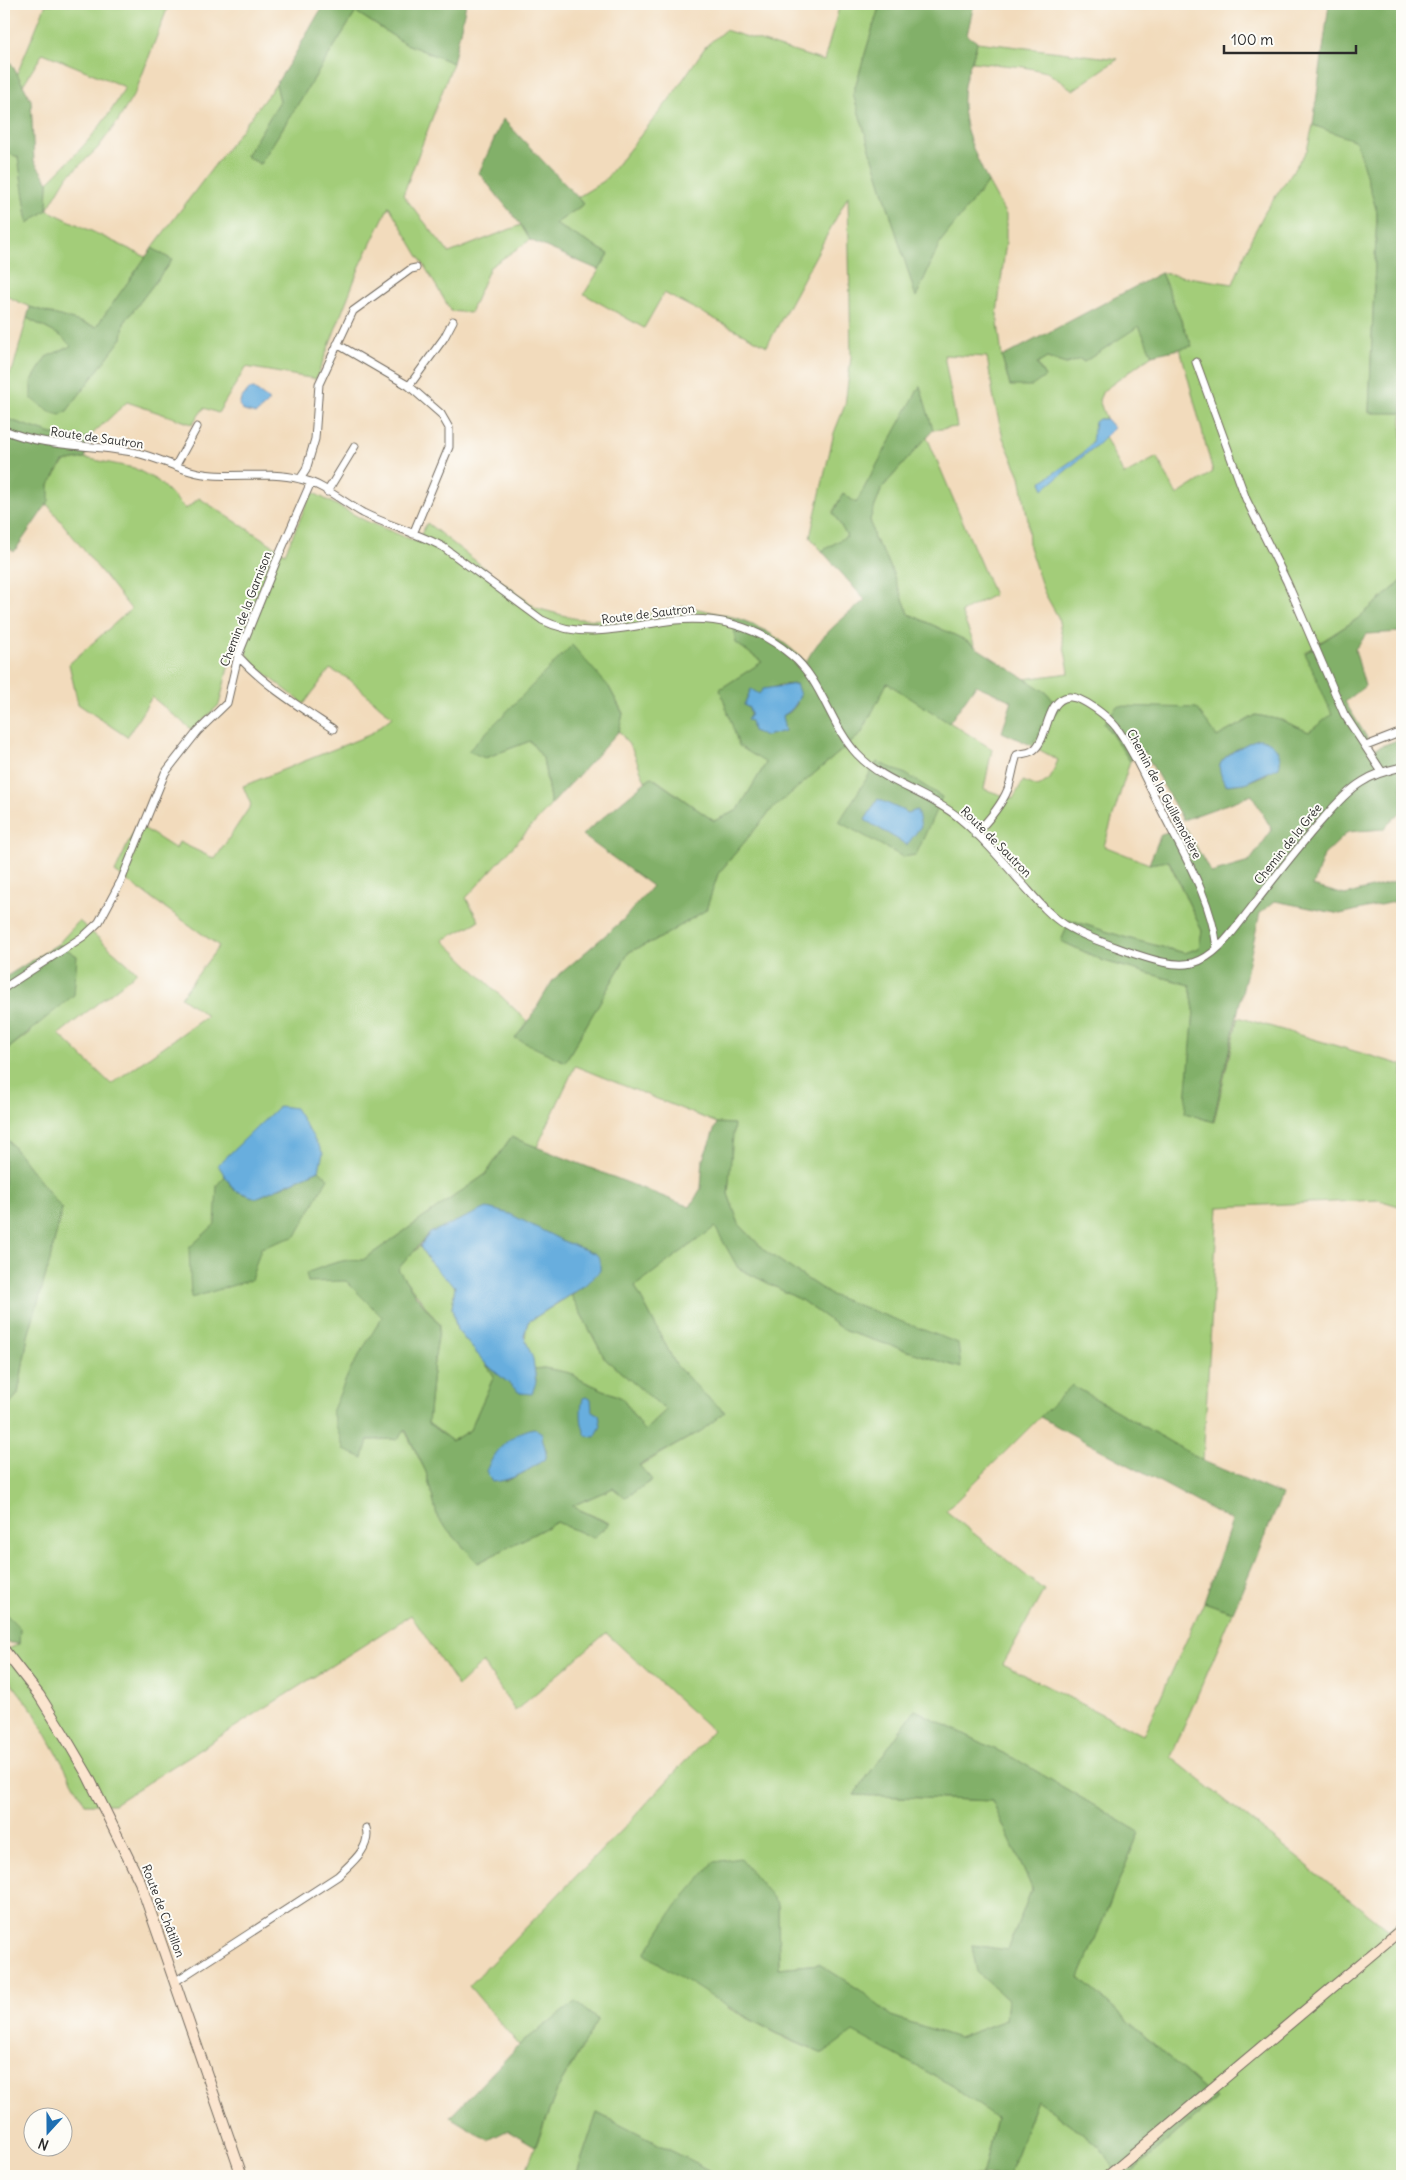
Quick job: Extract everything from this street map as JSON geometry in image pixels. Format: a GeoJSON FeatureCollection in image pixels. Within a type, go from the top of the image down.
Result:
{"type":"FeatureCollection","features":[{"type":"Feature","properties":{"kind":"main road","name":"Route de Châtillon"},"geometry":{"type":"LineString","coordinates":[[4,1650],[39,1695],[88,1776],[140,1882],[176,1981],[242,2176]]}},
{"type":"Feature","properties":{"kind":"main road"},"geometry":{"type":"LineString","coordinates":[[1108,2176],[1402,1929]]}},
{"type":"Feature","properties":{"kind":"street"},"geometry":{"type":"LineString","coordinates":[[300,479],[306,470],[315,439],[319,384],[353,311],[416,268]]}},
{"type":"Feature","properties":{"kind":"street"},"geometry":{"type":"LineString","coordinates":[[409,386],[444,338],[453,321]]}},
{"type":"Feature","properties":{"kind":"street"},"geometry":{"type":"LineString","coordinates":[[337,344],[409,386],[441,414],[449,428],[450,440],[414,534]]}},
{"type":"Feature","properties":{"kind":"street"},"geometry":{"type":"LineString","coordinates":[[1196,362],[1246,499],[1287,582],[1344,714],[1382,772]]}},
{"type":"Feature","properties":{"kind":"street"},"geometry":{"type":"LineString","coordinates":[[176,466],[197,427]]}},
{"type":"Feature","properties":{"kind":"street","name":"Route de Sautron"},"geometry":{"type":"LineString","coordinates":[[4,430],[37,441],[138,454],[193,472],[212,475],[300,479],[311,482],[370,516],[443,547],[542,620],[556,627],[576,631],[603,632],[696,619],[727,622],[761,633],[794,657],[822,696],[839,730],[865,762],[876,771],[934,800],[957,816],[1043,907],[1063,924],[1110,945],[1153,960],[1176,964],[1190,964],[1208,957]]}},
{"type":"Feature","properties":{"kind":"street"},"geometry":{"type":"LineString","coordinates":[[327,492],[355,446]]}},
{"type":"Feature","properties":{"kind":"street","name":"Chemin de la Garnison"},"geometry":{"type":"LineString","coordinates":[[4,988],[84,936],[99,922],[122,882],[153,799],[165,773],[198,731],[227,704],[238,656],[311,482]]}},
{"type":"Feature","properties":{"kind":"street"},"geometry":{"type":"LineString","coordinates":[[238,656],[283,695],[333,730]]}},
{"type":"Feature","properties":{"kind":"street","name":"Chemin de la Guillemotière"},"geometry":{"type":"LineString","coordinates":[[976,834],[1004,798],[1009,788],[1017,755],[1034,749],[1053,711],[1062,700],[1067,697],[1080,699],[1108,719],[1132,751],[1209,911],[1217,948]]}},
{"type":"Feature","properties":{"kind":"street"},"geometry":{"type":"LineString","coordinates":[[1366,746],[1402,732]]}},
{"type":"Feature","properties":{"kind":"street","name":"Chemin de la Grée"},"geometry":{"type":"LineString","coordinates":[[1208,957],[1239,923],[1304,839],[1339,801],[1362,782],[1382,772],[1402,766]]}},
{"type":"Feature","properties":{"kind":"street"},"geometry":{"type":"LineString","coordinates":[[176,1981],[338,1876],[360,1854],[367,1840],[366,1828]]}},
{"type":"Feature","properties":{"kind":"green space"},"geometry":{"type":"Polygon","coordinates":[[[46,4],[169,4],[136,91],[118,121],[97,149],[66,178],[47,210],[48,182],[100,125],[125,87],[43,53],[23,85],[17,74],[46,4]]]}},
{"type":"Feature","properties":{"kind":"green space"},"geometry":{"type":"Polygon","coordinates":[[[324,4],[466,4],[453,63],[404,43],[356,12],[260,164],[246,156],[280,101],[276,84],[324,4]]]}},
{"type":"Feature","properties":{"kind":"green space"},"geometry":{"type":"Polygon","coordinates":[[[840,4],[880,4],[853,94],[916,296],[941,241],[988,182],[1006,215],[1006,241],[997,314],[1002,357],[1010,386],[1045,377],[1037,363],[1047,358],[1066,364],[1080,359],[1084,362],[1139,325],[1152,355],[1103,391],[1099,400],[1106,419],[1099,419],[1093,441],[1077,459],[1041,482],[1044,488],[1105,437],[1124,475],[1157,457],[1177,495],[1213,472],[1180,348],[1192,346],[1161,273],[1233,284],[1251,239],[1265,212],[1307,150],[1313,125],[1356,140],[1377,212],[1369,412],[1402,413],[1402,581],[1357,619],[1305,652],[1333,714],[1309,732],[1281,720],[1256,715],[1217,737],[1104,723],[1130,761],[1104,846],[1149,864],[1168,860],[1202,931],[1199,948],[1185,953],[1127,938],[1071,920],[1061,941],[1104,961],[1190,985],[1194,1010],[1186,1113],[1214,1122],[1238,1017],[1402,1065],[1402,1207],[1379,1200],[1218,1207],[1203,1461],[1072,1385],[946,1511],[1044,1590],[1003,1664],[1143,1735],[1204,1602],[1233,1612],[1171,1757],[1388,1930],[1402,1918],[1402,2176],[1127,2176],[1216,2099],[1079,1978],[1139,1832],[1019,1761],[915,1710],[854,1795],[992,1801],[1032,1888],[1008,1950],[972,1945],[977,1972],[1008,2000],[1006,2020],[958,2038],[891,2016],[860,1990],[819,1964],[779,1968],[778,1904],[728,2008],[787,2039],[823,2054],[853,2031],[953,2086],[996,2117],[984,2168],[980,2176],[721,2176],[597,2113],[576,2176],[524,2176],[558,2088],[598,2020],[575,2003],[519,2045],[469,1986],[633,1818],[713,1731],[606,1633],[515,1711],[483,1662],[458,1686],[411,1615],[114,1804],[85,1804],[34,1712],[4,1673],[4,1651],[19,1644],[20,1628],[4,1612],[4,1411],[18,1394],[28,1336],[49,1264],[62,1209],[4,1135],[4,1052],[30,1032],[77,956],[58,944],[79,921],[137,972],[59,1034],[111,1084],[207,1016],[181,997],[219,946],[115,872],[137,824],[176,849],[179,842],[215,859],[251,805],[243,786],[369,735],[392,717],[349,679],[330,669],[304,704],[254,665],[246,652],[233,647],[219,705],[192,730],[152,697],[127,737],[78,704],[69,664],[131,609],[47,504],[49,485],[64,462],[85,458],[134,468],[158,481],[186,509],[199,498],[285,553],[312,492],[366,521],[417,542],[427,523],[536,608],[577,619],[621,620],[685,606],[733,617],[736,643],[762,662],[720,689],[766,763],[738,810],[714,821],[652,777],[645,781],[632,749],[619,731],[623,713],[609,687],[485,758],[530,741],[543,758],[551,805],[466,898],[479,921],[443,940],[528,1022],[516,1037],[565,1062],[629,952],[660,938],[706,910],[718,874],[771,810],[861,734],[887,683],[992,749],[984,789],[1013,799],[1023,781],[1038,787],[1050,779],[1058,760],[1031,745],[1059,708],[1047,693],[1024,679],[1069,673],[1068,666],[1058,617],[1044,592],[1029,547],[1028,521],[1020,476],[1003,438],[987,357],[944,355],[957,427],[933,430],[920,387],[856,503],[843,493],[833,512],[847,536],[822,551],[810,537],[834,433],[845,405],[851,357],[848,196],[767,346],[664,293],[644,328],[584,294],[609,254],[555,224],[584,204],[578,197],[604,181],[669,100],[706,46],[725,30],[824,61],[840,4]],[[575,1066],[537,1147],[511,1137],[486,1174],[363,1260],[342,1261],[306,1273],[346,1281],[383,1317],[349,1372],[368,1440],[398,1439],[404,1429],[426,1472],[438,1519],[478,1563],[557,1522],[593,1538],[609,1523],[572,1506],[613,1488],[625,1498],[652,1480],[639,1466],[701,1431],[725,1412],[703,1394],[676,1365],[635,1286],[715,1226],[738,1268],[801,1300],[845,1331],[960,1367],[867,1309],[831,1295],[765,1251],[739,1224],[728,1194],[733,1124],[717,1123],[575,1066]]]}},
{"type":"Feature","properties":{"kind":"green space"},"geometry":{"type":"Polygon","coordinates":[[[880,4],[974,4],[967,35],[977,42],[964,86],[964,112],[968,136],[988,182],[941,241],[916,297],[853,94],[880,4]]]}},
{"type":"Feature","properties":{"kind":"green space"},"geometry":{"type":"Polygon","coordinates":[[[1329,4],[1402,4],[1402,413],[1369,413],[1377,212],[1356,141],[1313,125],[1329,4]]]}},
{"type":"Feature","properties":{"kind":"green space"},"geometry":{"type":"Polygon","coordinates":[[[356,12],[404,43],[453,63],[403,195],[449,253],[521,225],[530,240],[490,267],[470,313],[451,311],[389,206],[360,266],[316,379],[246,367],[218,413],[204,408],[192,424],[127,402],[88,438],[52,434],[4,418],[4,381],[13,369],[27,318],[61,336],[72,346],[46,357],[66,412],[122,338],[124,323],[172,260],[152,248],[276,84],[280,101],[246,156],[260,164],[356,12]]]}},
{"type":"Feature","properties":{"kind":"green space"},"geometry":{"type":"Polygon","coordinates":[[[977,42],[1118,59],[1073,90],[1047,72],[1024,67],[972,62],[977,42]]]}},
{"type":"Feature","properties":{"kind":"green space"},"geometry":{"type":"Polygon","coordinates":[[[4,50],[31,100],[34,161],[48,182],[47,210],[28,223],[18,157],[4,152],[4,50]]]}},
{"type":"Feature","properties":{"kind":"green space"},"geometry":{"type":"Polygon","coordinates":[[[503,119],[584,204],[555,224],[609,254],[599,270],[530,240],[521,225],[479,173],[503,119]]]}},
{"type":"Feature","properties":{"kind":"green space"},"geometry":{"type":"Polygon","coordinates":[[[4,152],[18,156],[28,223],[47,210],[146,257],[96,327],[30,307],[4,295],[4,152]]]}},
{"type":"Feature","properties":{"kind":"green space"},"geometry":{"type":"Polygon","coordinates":[[[152,248],[172,260],[124,323],[122,338],[66,412],[60,415],[50,412],[31,398],[31,382],[46,357],[71,346],[61,336],[27,318],[30,307],[96,327],[152,248]]]}},
{"type":"Feature","properties":{"kind":"green space"},"geometry":{"type":"Polygon","coordinates":[[[1161,273],[1192,346],[1152,355],[1139,326],[1084,362],[1080,359],[1066,364],[1047,358],[1037,364],[1045,377],[1032,386],[1010,386],[1002,357],[1161,273]]]}},
{"type":"Feature","properties":{"kind":"green space"},"geometry":{"type":"Polygon","coordinates":[[[920,386],[933,430],[882,488],[870,519],[874,539],[887,559],[909,614],[963,639],[1047,693],[1059,708],[1031,745],[1002,732],[1012,701],[976,685],[949,723],[887,683],[861,734],[771,810],[718,874],[706,910],[660,938],[629,952],[565,1062],[515,1038],[528,1022],[553,980],[623,920],[652,886],[582,835],[651,777],[714,821],[738,810],[766,763],[739,746],[720,689],[762,662],[736,643],[733,617],[754,625],[772,635],[790,647],[806,662],[824,636],[865,600],[822,551],[847,536],[833,513],[843,493],[856,503],[920,386]],[[796,684],[780,685],[759,694],[748,695],[744,705],[749,708],[753,731],[790,712],[797,704],[796,684]]]}},
{"type":"Feature","properties":{"kind":"green space"},"geometry":{"type":"Polygon","coordinates":[[[4,418],[52,434],[88,438],[85,458],[63,462],[49,485],[49,501],[14,552],[4,543],[6,501],[4,492],[4,418]]]}},
{"type":"Feature","properties":{"kind":"green space"},"geometry":{"type":"Polygon","coordinates":[[[927,437],[994,595],[961,612],[975,646],[909,614],[887,559],[874,539],[870,519],[882,488],[927,437]]]}},
{"type":"Feature","properties":{"kind":"green space"},"geometry":{"type":"Polygon","coordinates":[[[1402,581],[1402,632],[1367,634],[1355,649],[1365,686],[1345,702],[1374,749],[1402,738],[1402,811],[1383,829],[1348,832],[1324,855],[1313,886],[1345,895],[1402,880],[1402,900],[1340,914],[1275,901],[1260,913],[1213,1122],[1185,1113],[1194,1010],[1190,985],[1104,961],[1061,941],[1070,920],[1127,938],[1185,953],[1199,948],[1202,931],[1169,861],[1149,864],[1161,834],[1185,827],[1211,873],[1249,862],[1272,830],[1252,795],[1183,820],[1144,751],[1130,761],[1104,723],[1117,706],[1197,708],[1217,737],[1256,715],[1281,720],[1309,732],[1332,714],[1305,653],[1357,619],[1402,581]],[[1257,739],[1231,753],[1220,765],[1225,785],[1245,783],[1267,774],[1257,739]]]}},
{"type":"Feature","properties":{"kind":"green space"},"geometry":{"type":"Polygon","coordinates":[[[572,645],[609,687],[623,714],[619,731],[551,805],[543,758],[530,741],[485,758],[468,751],[572,645]]]}},
{"type":"Feature","properties":{"kind":"green space"},"geometry":{"type":"Polygon","coordinates":[[[877,762],[906,774],[942,797],[916,855],[903,857],[839,822],[877,762]],[[878,800],[865,820],[908,813],[878,800]]]}},
{"type":"Feature","properties":{"kind":"green space"},"geometry":{"type":"Polygon","coordinates":[[[58,944],[77,956],[74,995],[4,1052],[4,978],[58,944]]]}},
{"type":"Feature","properties":{"kind":"green space"},"geometry":{"type":"Polygon","coordinates":[[[717,1123],[734,1124],[728,1194],[739,1224],[765,1251],[831,1295],[958,1343],[961,1368],[845,1331],[801,1300],[738,1268],[715,1227],[635,1286],[676,1365],[703,1393],[725,1412],[701,1431],[639,1465],[652,1480],[625,1498],[613,1488],[572,1506],[609,1524],[593,1538],[557,1522],[478,1563],[438,1519],[426,1472],[405,1429],[398,1439],[368,1440],[363,1458],[344,1450],[332,1412],[349,1372],[382,1317],[346,1281],[308,1282],[306,1273],[342,1261],[363,1260],[486,1174],[511,1137],[690,1207],[701,1188],[703,1159],[717,1123]],[[430,1233],[398,1269],[416,1296],[440,1325],[434,1361],[428,1423],[452,1441],[470,1430],[494,1376],[485,1363],[520,1393],[536,1381],[534,1369],[544,1368],[570,1373],[583,1381],[622,1398],[644,1431],[666,1410],[605,1359],[571,1295],[585,1285],[596,1254],[565,1242],[430,1233]],[[542,1442],[504,1482],[529,1470],[547,1451],[542,1442]]]}},
{"type":"Feature","properties":{"kind":"green space"},"geometry":{"type":"Polygon","coordinates":[[[4,1135],[62,1209],[49,1264],[28,1336],[18,1394],[4,1411],[4,1135]]]}},
{"type":"Feature","properties":{"kind":"green space"},"geometry":{"type":"Polygon","coordinates":[[[319,1170],[328,1178],[296,1236],[261,1248],[251,1280],[191,1298],[189,1248],[215,1224],[217,1185],[225,1176],[234,1190],[256,1198],[319,1170]]]}},
{"type":"Feature","properties":{"kind":"green space"},"geometry":{"type":"Polygon","coordinates":[[[420,1246],[435,1268],[455,1286],[452,1308],[457,1330],[494,1376],[470,1430],[452,1441],[428,1423],[434,1361],[440,1325],[397,1269],[420,1246]]]}},
{"type":"Feature","properties":{"kind":"green space"},"geometry":{"type":"Polygon","coordinates":[[[571,1295],[605,1359],[666,1410],[644,1431],[622,1398],[583,1381],[570,1373],[544,1368],[534,1369],[526,1341],[528,1322],[571,1295]]]}},
{"type":"Feature","properties":{"kind":"green space"},"geometry":{"type":"Polygon","coordinates":[[[1072,1385],[1203,1461],[1282,1495],[1233,1612],[1204,1602],[1232,1521],[1040,1417],[1072,1385]]]}},
{"type":"Feature","properties":{"kind":"green space"},"geometry":{"type":"Polygon","coordinates":[[[4,1612],[20,1628],[19,1644],[4,1642],[4,1612]]]}},
{"type":"Feature","properties":{"kind":"green space"},"geometry":{"type":"Polygon","coordinates":[[[915,1710],[1019,1761],[1139,1832],[1079,1978],[1216,2099],[1127,2176],[1119,2176],[1099,2146],[1037,2100],[1008,2176],[980,2176],[984,2168],[996,2118],[953,2086],[853,2032],[823,2054],[799,2044],[731,2009],[645,1954],[676,1906],[714,1862],[740,1858],[778,1904],[779,1968],[819,1964],[860,1990],[891,2016],[958,2038],[1006,2020],[1008,2000],[977,1972],[972,1945],[1008,1950],[1032,1888],[992,1801],[854,1795],[915,1710]]]}},
{"type":"Feature","properties":{"kind":"green space"},"geometry":{"type":"Polygon","coordinates":[[[575,2002],[598,2020],[558,2088],[535,2146],[508,2130],[488,2140],[450,2117],[519,2045],[575,2002]]]}},
{"type":"Feature","properties":{"kind":"green space"},"geometry":{"type":"Polygon","coordinates":[[[1037,2100],[1099,2146],[1119,2176],[1008,2176],[1037,2100]]]}},
{"type":"Feature","properties":{"kind":"green space"},"geometry":{"type":"Polygon","coordinates":[[[597,2113],[721,2176],[576,2176],[597,2113]]]}},
{"type":"Feature","properties":{"kind":"water"},"geometry":{"type":"Polygon","coordinates":[[[249,389],[254,389],[268,399],[268,403],[256,414],[244,411],[239,405],[249,389]]]}},
{"type":"Feature","properties":{"kind":"water"},"geometry":{"type":"Polygon","coordinates":[[[1099,419],[1106,419],[1114,428],[1098,444],[1044,489],[1041,482],[1083,453],[1092,442],[1095,422],[1099,419]]]}},
{"type":"Feature","properties":{"kind":"water"},"geometry":{"type":"Polygon","coordinates":[[[796,684],[800,695],[793,707],[782,716],[785,731],[766,736],[753,731],[751,721],[747,720],[751,714],[749,708],[744,705],[751,689],[759,694],[763,689],[796,684]]]}},
{"type":"Feature","properties":{"kind":"water"},"geometry":{"type":"Polygon","coordinates":[[[1257,739],[1267,741],[1276,748],[1280,757],[1279,767],[1245,783],[1225,785],[1220,770],[1222,761],[1236,750],[1257,739]]]}},
{"type":"Feature","properties":{"kind":"water"},"geometry":{"type":"Polygon","coordinates":[[[878,799],[908,813],[917,810],[921,826],[907,845],[865,820],[878,799]]]}},
{"type":"Feature","properties":{"kind":"water"},"geometry":{"type":"Polygon","coordinates":[[[279,1106],[295,1108],[323,1153],[319,1170],[256,1198],[234,1190],[218,1165],[279,1106]]]}},
{"type":"Feature","properties":{"kind":"water"},"geometry":{"type":"Polygon","coordinates":[[[487,1208],[510,1214],[565,1242],[596,1254],[600,1259],[600,1271],[585,1285],[528,1322],[524,1336],[533,1359],[536,1382],[532,1394],[520,1393],[485,1363],[457,1330],[452,1308],[455,1286],[435,1268],[420,1246],[430,1233],[487,1208]]]}},
{"type":"Feature","properties":{"kind":"water"},"geometry":{"type":"Polygon","coordinates":[[[586,1397],[591,1400],[592,1411],[599,1415],[601,1426],[595,1437],[586,1436],[583,1426],[581,1408],[583,1398],[586,1397]]]}},
{"type":"Feature","properties":{"kind":"water"},"geometry":{"type":"Polygon","coordinates":[[[534,1428],[542,1433],[546,1458],[534,1467],[507,1480],[492,1482],[486,1471],[499,1449],[511,1438],[534,1428]]]}}]}
